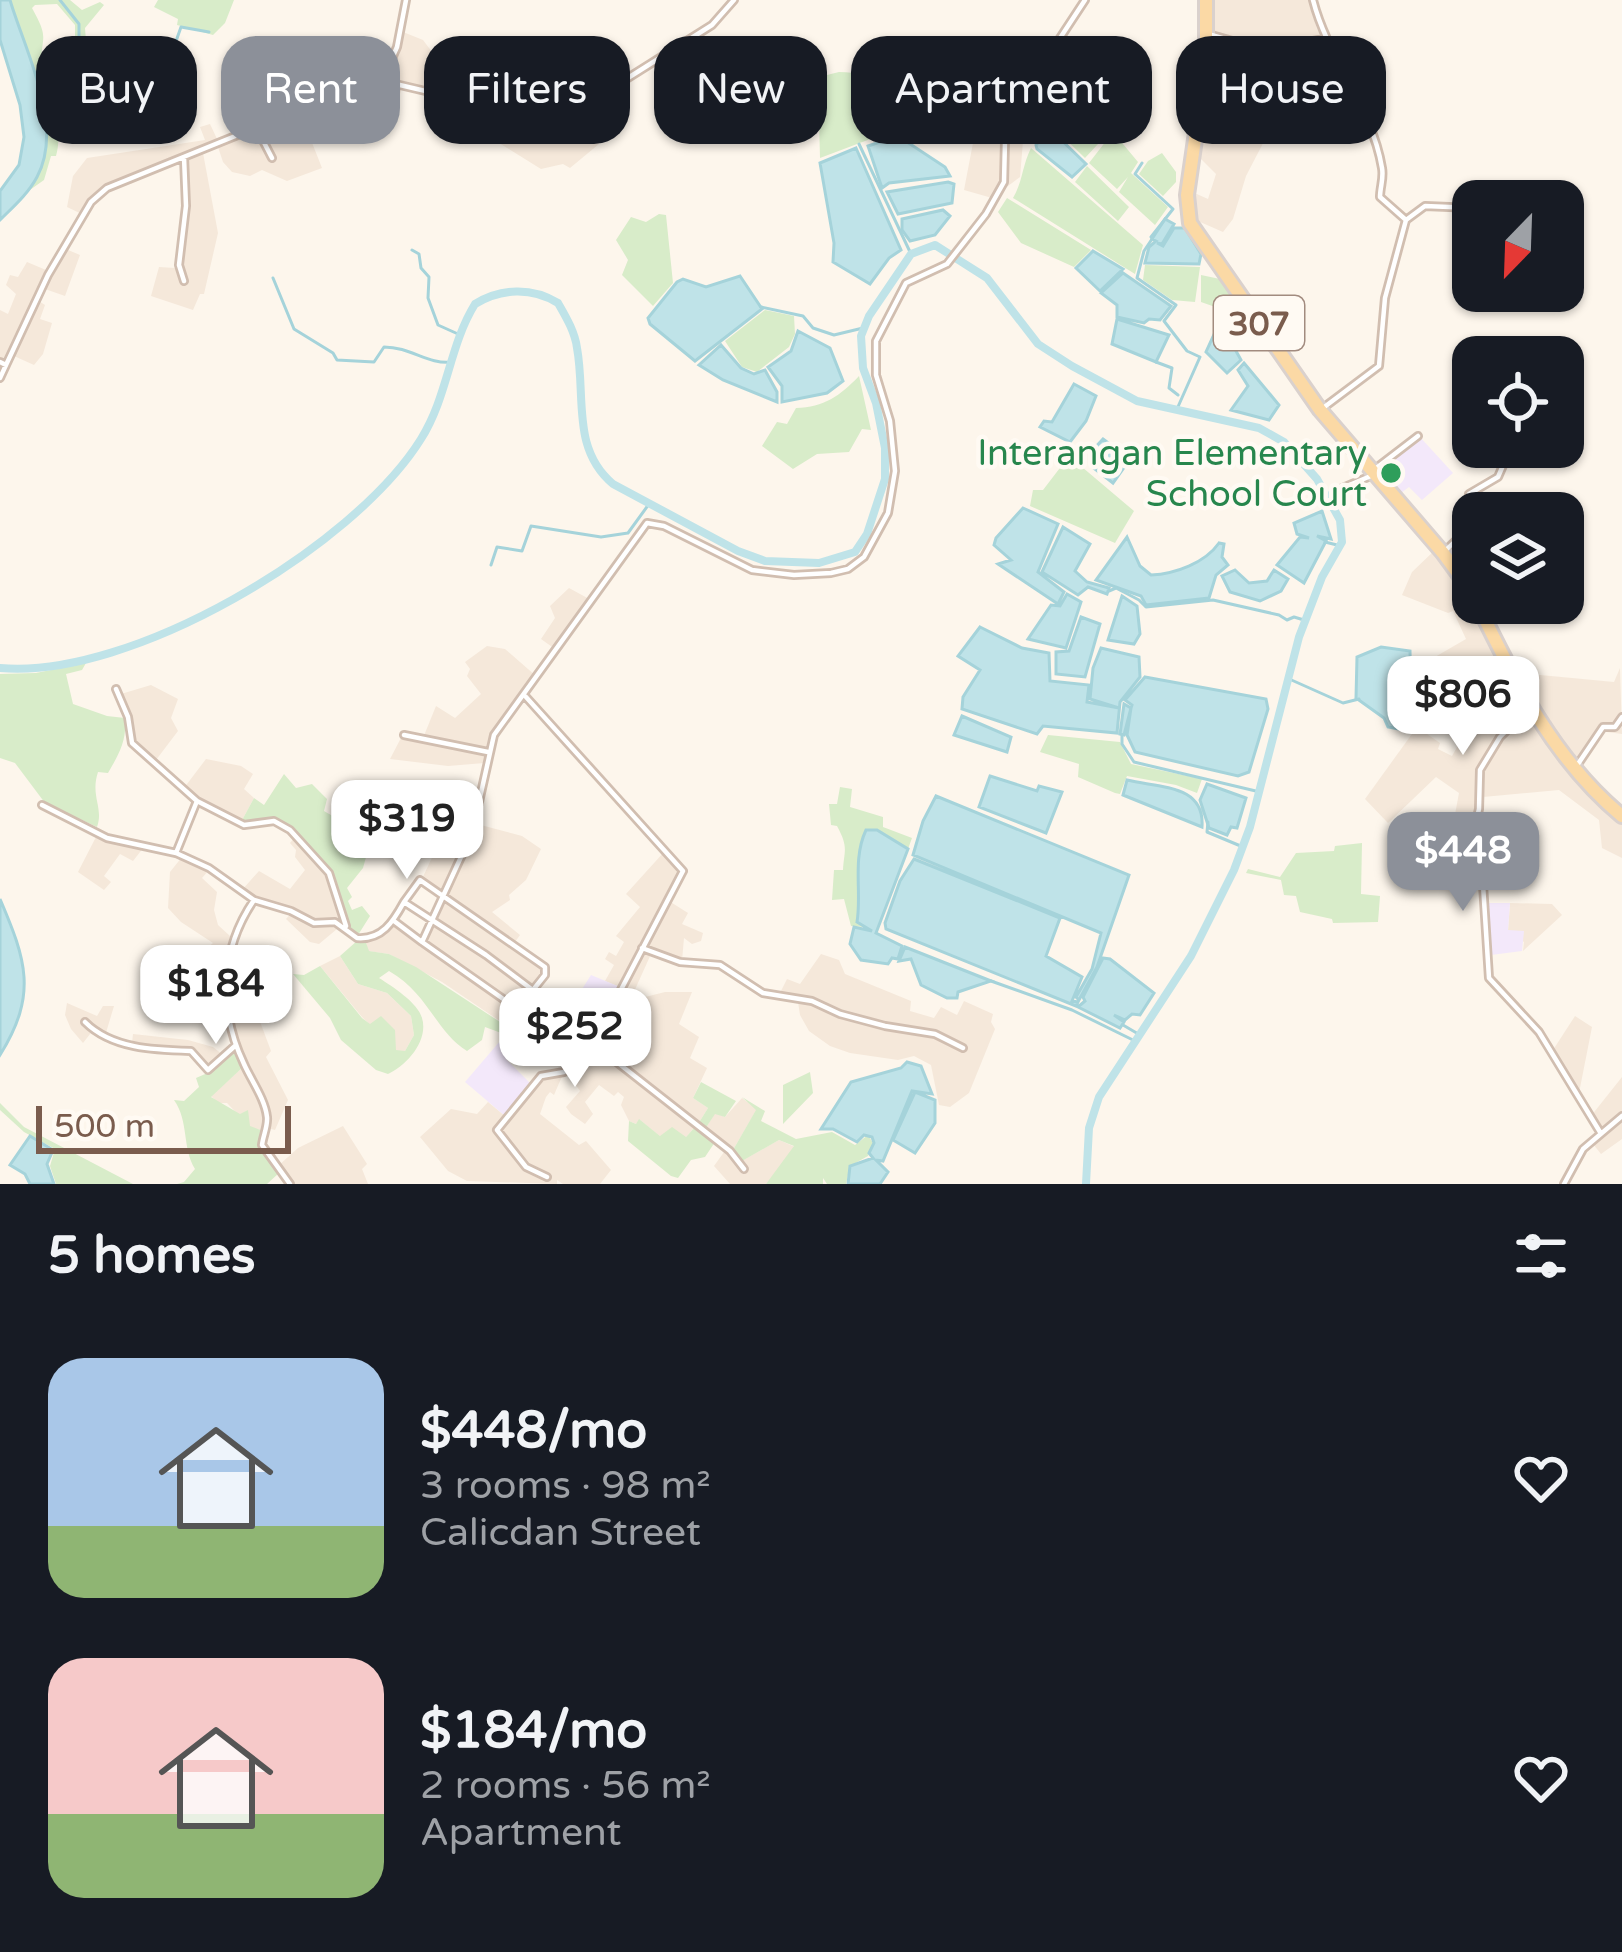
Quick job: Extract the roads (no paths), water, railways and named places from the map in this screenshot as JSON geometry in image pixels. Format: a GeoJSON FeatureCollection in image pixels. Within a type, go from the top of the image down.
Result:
{"type":"FeatureCollection","features":[{"type":"Feature","properties":{"kind":"main road","name":"307"},"geometry":{"type":"LineString","coordinates":[[1206,0],[1208,34],[1186,195],[1189,219],[1218,268],[1320,410],[1452,565]]}},
{"type":"Feature","properties":{"kind":"main road"},"geometry":{"type":"LineString","coordinates":[[1488,624],[1532,706],[1574,768],[1622,815]]}},
{"type":"Feature","properties":{"kind":"street"},"geometry":{"type":"LineString","coordinates":[[399,36],[406,0]]}},
{"type":"Feature","properties":{"kind":"street"},"geometry":{"type":"LineString","coordinates":[[400,85],[559,122],[712,25],[734,0]]}},
{"type":"Feature","properties":{"kind":"street"},"geometry":{"type":"LineString","coordinates":[[422,942],[472,833],[488,752],[501,724],[647,523],[664,526],[752,570],[831,573],[848,569],[864,557],[888,513],[895,471],[874,348],[908,280],[946,264],[1004,182],[1007,130],[1027,87],[1084,0]]}},
{"type":"Feature","properties":{"kind":"street"},"geometry":{"type":"LineString","coordinates":[[1313,0],[1326,36]]}},
{"type":"Feature","properties":{"kind":"street"},"geometry":{"type":"LineString","coordinates":[[1208,34],[1215,36]]}},
{"type":"Feature","properties":{"kind":"street"},"geometry":{"type":"LineString","coordinates":[[0,378],[29,309],[96,196],[221,142]]}},
{"type":"Feature","properties":{"kind":"street"},"geometry":{"type":"LineString","coordinates":[[265,144],[272,158]]}},
{"type":"Feature","properties":{"kind":"street"},"geometry":{"type":"LineString","coordinates":[[1374,144],[1383,173],[1380,197],[1406,220]]}},
{"type":"Feature","properties":{"kind":"street"},"geometry":{"type":"LineString","coordinates":[[184,157],[179,265],[184,281]]}},
{"type":"Feature","properties":{"kind":"street"},"geometry":{"type":"LineString","coordinates":[[1320,410],[1379,366],[1385,298],[1406,220],[1425,206],[1452,207]]}},
{"type":"Feature","properties":{"kind":"street"},"geometry":{"type":"LineString","coordinates":[[1340,489],[1373,473],[1418,436]]}},
{"type":"Feature","properties":{"kind":"street"},"geometry":{"type":"LineString","coordinates":[[1472,492],[1498,477],[1502,468]]}},
{"type":"Feature","properties":{"kind":"street"},"geometry":{"type":"LineString","coordinates":[[1443,553],[1452,544]]}},
{"type":"Feature","properties":{"kind":"street"},"geometry":{"type":"LineString","coordinates":[[116,689],[132,743],[196,801],[244,825],[268,820],[290,830],[328,873],[348,931]]}},
{"type":"Feature","properties":{"kind":"street"},"geometry":{"type":"LineString","coordinates":[[524,695],[683,869],[592,1039],[561,1074],[541,1076],[496,1130],[526,1167],[548,1177]]}},
{"type":"Feature","properties":{"kind":"street"},"geometry":{"type":"LineString","coordinates":[[1532,706],[1500,737],[1480,770],[1480,802],[1472,839],[1483,876],[1489,976],[1539,1032],[1600,1132]]}},
{"type":"Feature","properties":{"kind":"street"},"geometry":{"type":"LineString","coordinates":[[1574,768],[1604,727],[1617,726],[1622,718]]}},
{"type":"Feature","properties":{"kind":"street"},"geometry":{"type":"LineString","coordinates":[[404,735],[488,752]]}},
{"type":"Feature","properties":{"kind":"street"},"geometry":{"type":"LineString","coordinates":[[176,853],[196,801]]}},
{"type":"Feature","properties":{"kind":"street"},"geometry":{"type":"LineString","coordinates":[[42,805],[102,837],[176,853],[209,868],[254,900],[292,910],[314,922],[335,922],[366,938],[394,921],[419,880],[545,967],[545,975],[533,990]]}},
{"type":"Feature","properties":{"kind":"street"},"geometry":{"type":"LineString","coordinates":[[254,900],[238,925],[226,961],[226,988],[236,1045],[267,1115],[262,1145],[290,1184]]}},
{"type":"Feature","properties":{"kind":"street"},"geometry":{"type":"LineString","coordinates":[[404,902],[546,1000],[730,1151],[744,1169]]}},
{"type":"Feature","properties":{"kind":"street"},"geometry":{"type":"LineString","coordinates":[[394,921],[580,1053]]}},
{"type":"Feature","properties":{"kind":"street"},"geometry":{"type":"LineString","coordinates":[[642,948],[680,962],[720,965],[763,993],[812,1001],[881,1025],[935,1034],[963,1048]]}},
{"type":"Feature","properties":{"kind":"street"},"geometry":{"type":"LineString","coordinates":[[532,1019],[546,1000]]}},
{"type":"Feature","properties":{"kind":"street"},"geometry":{"type":"LineString","coordinates":[[85,1022],[104,1038],[160,1052],[191,1051],[208,1070],[236,1045]]}},
{"type":"Feature","properties":{"kind":"street"},"geometry":{"type":"LineString","coordinates":[[1564,1184],[1583,1149],[1622,1116]]}},
{"type":"Feature","properties":{"kind":"water"},"geometry":{"type":"Polygon","coordinates":[[[0,0],[10,0],[36,75],[36,144],[46,144],[37,177],[0,220],[0,191],[19,165],[24,137],[20,105],[0,40],[0,0]]]}},
{"type":"Feature","properties":{"kind":"water"},"geometry":{"type":"Polygon","coordinates":[[[910,144],[945,167],[950,176],[889,183],[882,188],[868,146],[910,144]]]}},
{"type":"Feature","properties":{"kind":"water"},"geometry":{"type":"Polygon","coordinates":[[[1065,144],[1086,164],[1072,177],[1036,145],[1065,144]]]}},
{"type":"Feature","properties":{"kind":"water"},"geometry":{"type":"Polygon","coordinates":[[[856,148],[901,250],[870,284],[833,262],[820,163],[856,148]]]}},
{"type":"Feature","properties":{"kind":"water"},"geometry":{"type":"Polygon","coordinates":[[[954,184],[952,203],[898,214],[887,192],[954,184]]]}},
{"type":"Feature","properties":{"kind":"water"},"geometry":{"type":"Polygon","coordinates":[[[943,210],[950,216],[935,235],[910,241],[902,230],[902,219],[943,210]]]}},
{"type":"Feature","properties":{"kind":"water"},"geometry":{"type":"Polygon","coordinates":[[[1165,219],[1174,224],[1162,244],[1157,243],[1163,246],[1174,228],[1185,228],[1201,254],[1199,264],[1145,263],[1165,219]]]}},
{"type":"Feature","properties":{"kind":"water"},"geometry":{"type":"Polygon","coordinates":[[[1093,251],[1123,269],[1100,291],[1076,268],[1093,251]]]}},
{"type":"Feature","properties":{"kind":"water"},"geometry":{"type":"Polygon","coordinates":[[[1123,273],[1171,306],[1160,320],[1144,323],[1117,317],[1117,305],[1101,293],[1123,273]]]}},
{"type":"Feature","properties":{"kind":"water"},"geometry":{"type":"Polygon","coordinates":[[[740,276],[762,309],[695,361],[650,324],[648,318],[677,282],[683,279],[706,287],[740,276]]]}},
{"type":"Feature","properties":{"kind":"water"},"geometry":{"type":"Polygon","coordinates":[[[1117,319],[1169,335],[1156,362],[1112,344],[1117,319]]]}},
{"type":"Feature","properties":{"kind":"water"},"geometry":{"type":"Polygon","coordinates":[[[1216,330],[1226,333],[1241,360],[1227,373],[1206,352],[1216,330]]]}},
{"type":"Feature","properties":{"kind":"water"},"geometry":{"type":"Polygon","coordinates":[[[798,331],[830,348],[843,381],[827,393],[782,402],[782,386],[768,367],[791,351],[798,331]]]}},
{"type":"Feature","properties":{"kind":"water"},"geometry":{"type":"Polygon","coordinates":[[[721,345],[741,368],[754,374],[765,370],[777,402],[699,365],[721,345]]]}},
{"type":"Feature","properties":{"kind":"water"},"geometry":{"type":"Polygon","coordinates":[[[1244,363],[1279,405],[1269,420],[1231,410],[1248,386],[1238,370],[1244,363]]]}},
{"type":"Feature","properties":{"kind":"water"},"geometry":{"type":"Polygon","coordinates":[[[1074,384],[1096,396],[1070,442],[1040,427],[1044,421],[1052,422],[1074,384]]]}},
{"type":"Feature","properties":{"kind":"water"},"geometry":{"type":"Polygon","coordinates":[[[1103,439],[1130,459],[1113,483],[1091,466],[1090,453],[1103,439]]]}},
{"type":"Feature","properties":{"kind":"water"},"geometry":{"type":"Polygon","coordinates":[[[1023,508],[1058,524],[1038,572],[1064,592],[1058,604],[998,564],[1011,560],[994,545],[996,538],[1023,508]]]}},
{"type":"Feature","properties":{"kind":"water"},"geometry":{"type":"Polygon","coordinates":[[[1322,511],[1331,539],[1317,536],[1326,541],[1304,583],[1277,565],[1300,537],[1309,538],[1297,534],[1294,523],[1322,511]]]}},
{"type":"Feature","properties":{"kind":"water"},"geometry":{"type":"Polygon","coordinates":[[[1063,527],[1090,544],[1075,571],[1087,582],[1109,588],[1107,594],[1088,587],[1078,595],[1042,572],[1063,527]]]}},
{"type":"Feature","properties":{"kind":"water"},"geometry":{"type":"Polygon","coordinates":[[[1127,537],[1140,566],[1151,575],[1189,566],[1219,543],[1224,544],[1222,557],[1228,565],[1216,575],[1209,598],[1146,605],[1141,596],[1096,580],[1127,537]]]}},
{"type":"Feature","properties":{"kind":"water"},"geometry":{"type":"Polygon","coordinates":[[[1235,570],[1249,583],[1267,581],[1274,570],[1288,579],[1281,591],[1260,601],[1230,592],[1222,576],[1235,570]]]}},
{"type":"Feature","properties":{"kind":"water"},"geometry":{"type":"Polygon","coordinates":[[[1067,594],[1081,602],[1066,648],[1028,639],[1051,605],[1060,606],[1067,594]]]}},
{"type":"Feature","properties":{"kind":"water"},"geometry":{"type":"Polygon","coordinates":[[[1122,596],[1137,606],[1140,634],[1134,644],[1108,640],[1122,596]]]}},
{"type":"Feature","properties":{"kind":"water"},"geometry":{"type":"Polygon","coordinates":[[[1081,617],[1100,624],[1085,677],[1056,674],[1056,652],[1069,651],[1081,617]]]}},
{"type":"Feature","properties":{"kind":"water"},"geometry":{"type":"Polygon","coordinates":[[[980,627],[1022,648],[1049,653],[1050,681],[1089,685],[1087,702],[1119,708],[1090,699],[1093,668],[1101,648],[1139,657],[1140,677],[1120,702],[1117,733],[1043,726],[1037,734],[962,709],[963,697],[980,670],[958,656],[980,627]]]}},
{"type":"Feature","properties":{"kind":"water"},"geometry":{"type":"Polygon","coordinates":[[[1381,647],[1410,651],[1411,708],[1399,729],[1388,727],[1384,718],[1356,698],[1357,657],[1381,647]]]}},
{"type":"Feature","properties":{"kind":"water"},"geometry":{"type":"Polygon","coordinates":[[[1145,677],[1266,699],[1268,709],[1249,772],[1238,776],[1135,752],[1127,735],[1132,705],[1125,700],[1145,677]]]}},
{"type":"Feature","properties":{"kind":"water"},"geometry":{"type":"Polygon","coordinates":[[[1124,704],[1131,708],[1124,735],[1120,734],[1124,704]]]}},
{"type":"Feature","properties":{"kind":"water"},"geometry":{"type":"Polygon","coordinates":[[[962,716],[1011,737],[1007,752],[954,735],[962,716]]]}},
{"type":"Feature","properties":{"kind":"water"},"geometry":{"type":"Polygon","coordinates":[[[990,776],[1037,791],[1039,786],[1062,792],[1046,833],[979,807],[990,776]]]}},
{"type":"Feature","properties":{"kind":"water"},"geometry":{"type":"Polygon","coordinates":[[[1127,780],[1188,795],[1201,813],[1202,827],[1123,795],[1127,780]]]}},
{"type":"Feature","properties":{"kind":"water"},"geometry":{"type":"Polygon","coordinates":[[[1207,784],[1246,798],[1237,828],[1231,827],[1227,835],[1209,828],[1200,800],[1207,784]]]}},
{"type":"Feature","properties":{"kind":"water"},"geometry":{"type":"Polygon","coordinates":[[[936,796],[1129,875],[1097,967],[1079,1000],[1076,997],[1092,969],[1101,933],[913,855],[936,796]]]}},
{"type":"Feature","properties":{"kind":"water"},"geometry":{"type":"Polygon","coordinates":[[[866,830],[877,830],[908,849],[876,933],[902,946],[898,959],[888,964],[861,960],[850,944],[854,927],[872,931],[857,922],[859,853],[866,830]]]}},
{"type":"Feature","properties":{"kind":"water"},"geometry":{"type":"Polygon","coordinates":[[[914,859],[1060,918],[1046,956],[1082,977],[1072,1001],[1078,1002],[1076,1006],[886,929],[900,881],[914,859]]]}},
{"type":"Feature","properties":{"kind":"water"},"geometry":{"type":"Polygon","coordinates":[[[0,899],[21,959],[24,995],[0,1055],[0,899]]]}},
{"type":"Feature","properties":{"kind":"water"},"geometry":{"type":"Polygon","coordinates":[[[905,947],[991,981],[958,992],[957,998],[947,998],[921,985],[911,959],[899,961],[905,947]]]}},
{"type":"Feature","properties":{"kind":"water"},"geometry":{"type":"Polygon","coordinates":[[[1103,958],[1154,993],[1140,1015],[1125,1020],[1114,1015],[1124,1022],[1120,1028],[1078,1007],[1103,958]]]}},
{"type":"Feature","properties":{"kind":"water"},"geometry":{"type":"Polygon","coordinates":[[[907,1062],[921,1066],[932,1094],[912,1091],[883,1161],[876,1160],[888,1172],[880,1184],[848,1184],[850,1166],[873,1158],[869,1153],[872,1137],[864,1135],[857,1142],[833,1129],[821,1129],[851,1082],[901,1068],[907,1062]]]}},
{"type":"Feature","properties":{"kind":"water"},"geometry":{"type":"Polygon","coordinates":[[[915,1092],[935,1100],[935,1123],[915,1153],[893,1140],[915,1092]]]}},
{"type":"Feature","properties":{"kind":"water"},"geometry":{"type":"Polygon","coordinates":[[[30,1136],[53,1150],[47,1164],[54,1184],[30,1184],[25,1174],[10,1165],[30,1136]]]}},
{"type":"Feature","properties":{"kind":"waterway"},"geometry":{"type":"LineString","coordinates":[[60,0],[79,24],[79,41],[85,49],[108,51],[138,74],[152,74],[168,64],[181,27],[209,32]]}},
{"type":"Feature","properties":{"kind":"waterway"},"geometry":{"type":"LineString","coordinates":[[859,144],[911,254]]}},
{"type":"Feature","properties":{"kind":"waterway"},"geometry":{"type":"LineString","coordinates":[[1142,163],[1135,174],[1173,209],[1151,237]]}},
{"type":"Feature","properties":{"kind":"waterway"},"geometry":{"type":"LineString","coordinates":[[1152,239],[1137,278],[1176,305],[1164,321],[1187,351],[1200,357],[1177,409]]}},
{"type":"Feature","properties":{"kind":"waterway"},"geometry":{"type":"LineString","coordinates":[[0,668],[53,666],[111,653],[172,630],[292,563],[389,481],[430,423],[475,304],[506,292],[527,292],[558,303],[577,348],[591,455],[613,484],[765,561],[819,563],[855,552],[867,534],[885,479],[885,448],[863,368],[861,336],[911,254],[935,245],[987,278],[1038,344],[1072,366],[1137,401],[1259,428],[1284,442],[1317,479],[1340,520],[1342,542],[1322,577],[1299,637],[1250,827],[1234,870],[1191,956],[1099,1097],[1089,1128],[1086,1184]]}},
{"type":"Feature","properties":{"kind":"waterway"},"geometry":{"type":"LineString","coordinates":[[412,250],[419,254],[421,268],[429,277],[428,298],[438,325],[458,334]]}},
{"type":"Feature","properties":{"kind":"waterway"},"geometry":{"type":"LineString","coordinates":[[273,278],[294,329],[337,360],[374,362],[384,347],[452,362]]}},
{"type":"Feature","properties":{"kind":"waterway"},"geometry":{"type":"LineString","coordinates":[[761,307],[803,316],[813,328],[834,335],[863,328]]}},
{"type":"Feature","properties":{"kind":"waterway"},"geometry":{"type":"LineString","coordinates":[[1156,362],[1172,368],[1169,388],[1178,395]]}},
{"type":"Feature","properties":{"kind":"waterway"},"geometry":{"type":"LineString","coordinates":[[491,565],[497,547],[522,551],[531,526],[601,537],[628,533],[649,504]]}},
{"type":"Feature","properties":{"kind":"waterway"},"geometry":{"type":"LineString","coordinates":[[1325,542],[1341,546]]}},
{"type":"Feature","properties":{"kind":"waterway"},"geometry":{"type":"LineString","coordinates":[[1109,591],[1116,588],[1146,607],[1213,600],[1287,620],[1304,620]]}},
{"type":"Feature","properties":{"kind":"waterway"},"geometry":{"type":"LineString","coordinates":[[1287,678],[1343,703],[1359,699]]}},
{"type":"Feature","properties":{"kind":"waterway"},"geometry":{"type":"LineString","coordinates":[[1122,735],[1122,744],[1134,762],[1260,792]]}},
{"type":"Feature","properties":{"kind":"waterway"},"geometry":{"type":"LineString","coordinates":[[1208,822],[1207,832],[1243,847]]}},
{"type":"Feature","properties":{"kind":"waterway"},"geometry":{"type":"LineString","coordinates":[[991,981],[1072,1010],[1135,1041]]}},
{"type":"Feature","properties":{"kind":"waterway"},"geometry":{"type":"LineString","coordinates":[[1123,1025],[1140,1035]]}},
{"type":"Feature","properties":{"kind":"place","name":"Interangan Elementary School Court"},"geometry":{"type":"Point","coordinates":[1391,473]}}]}
